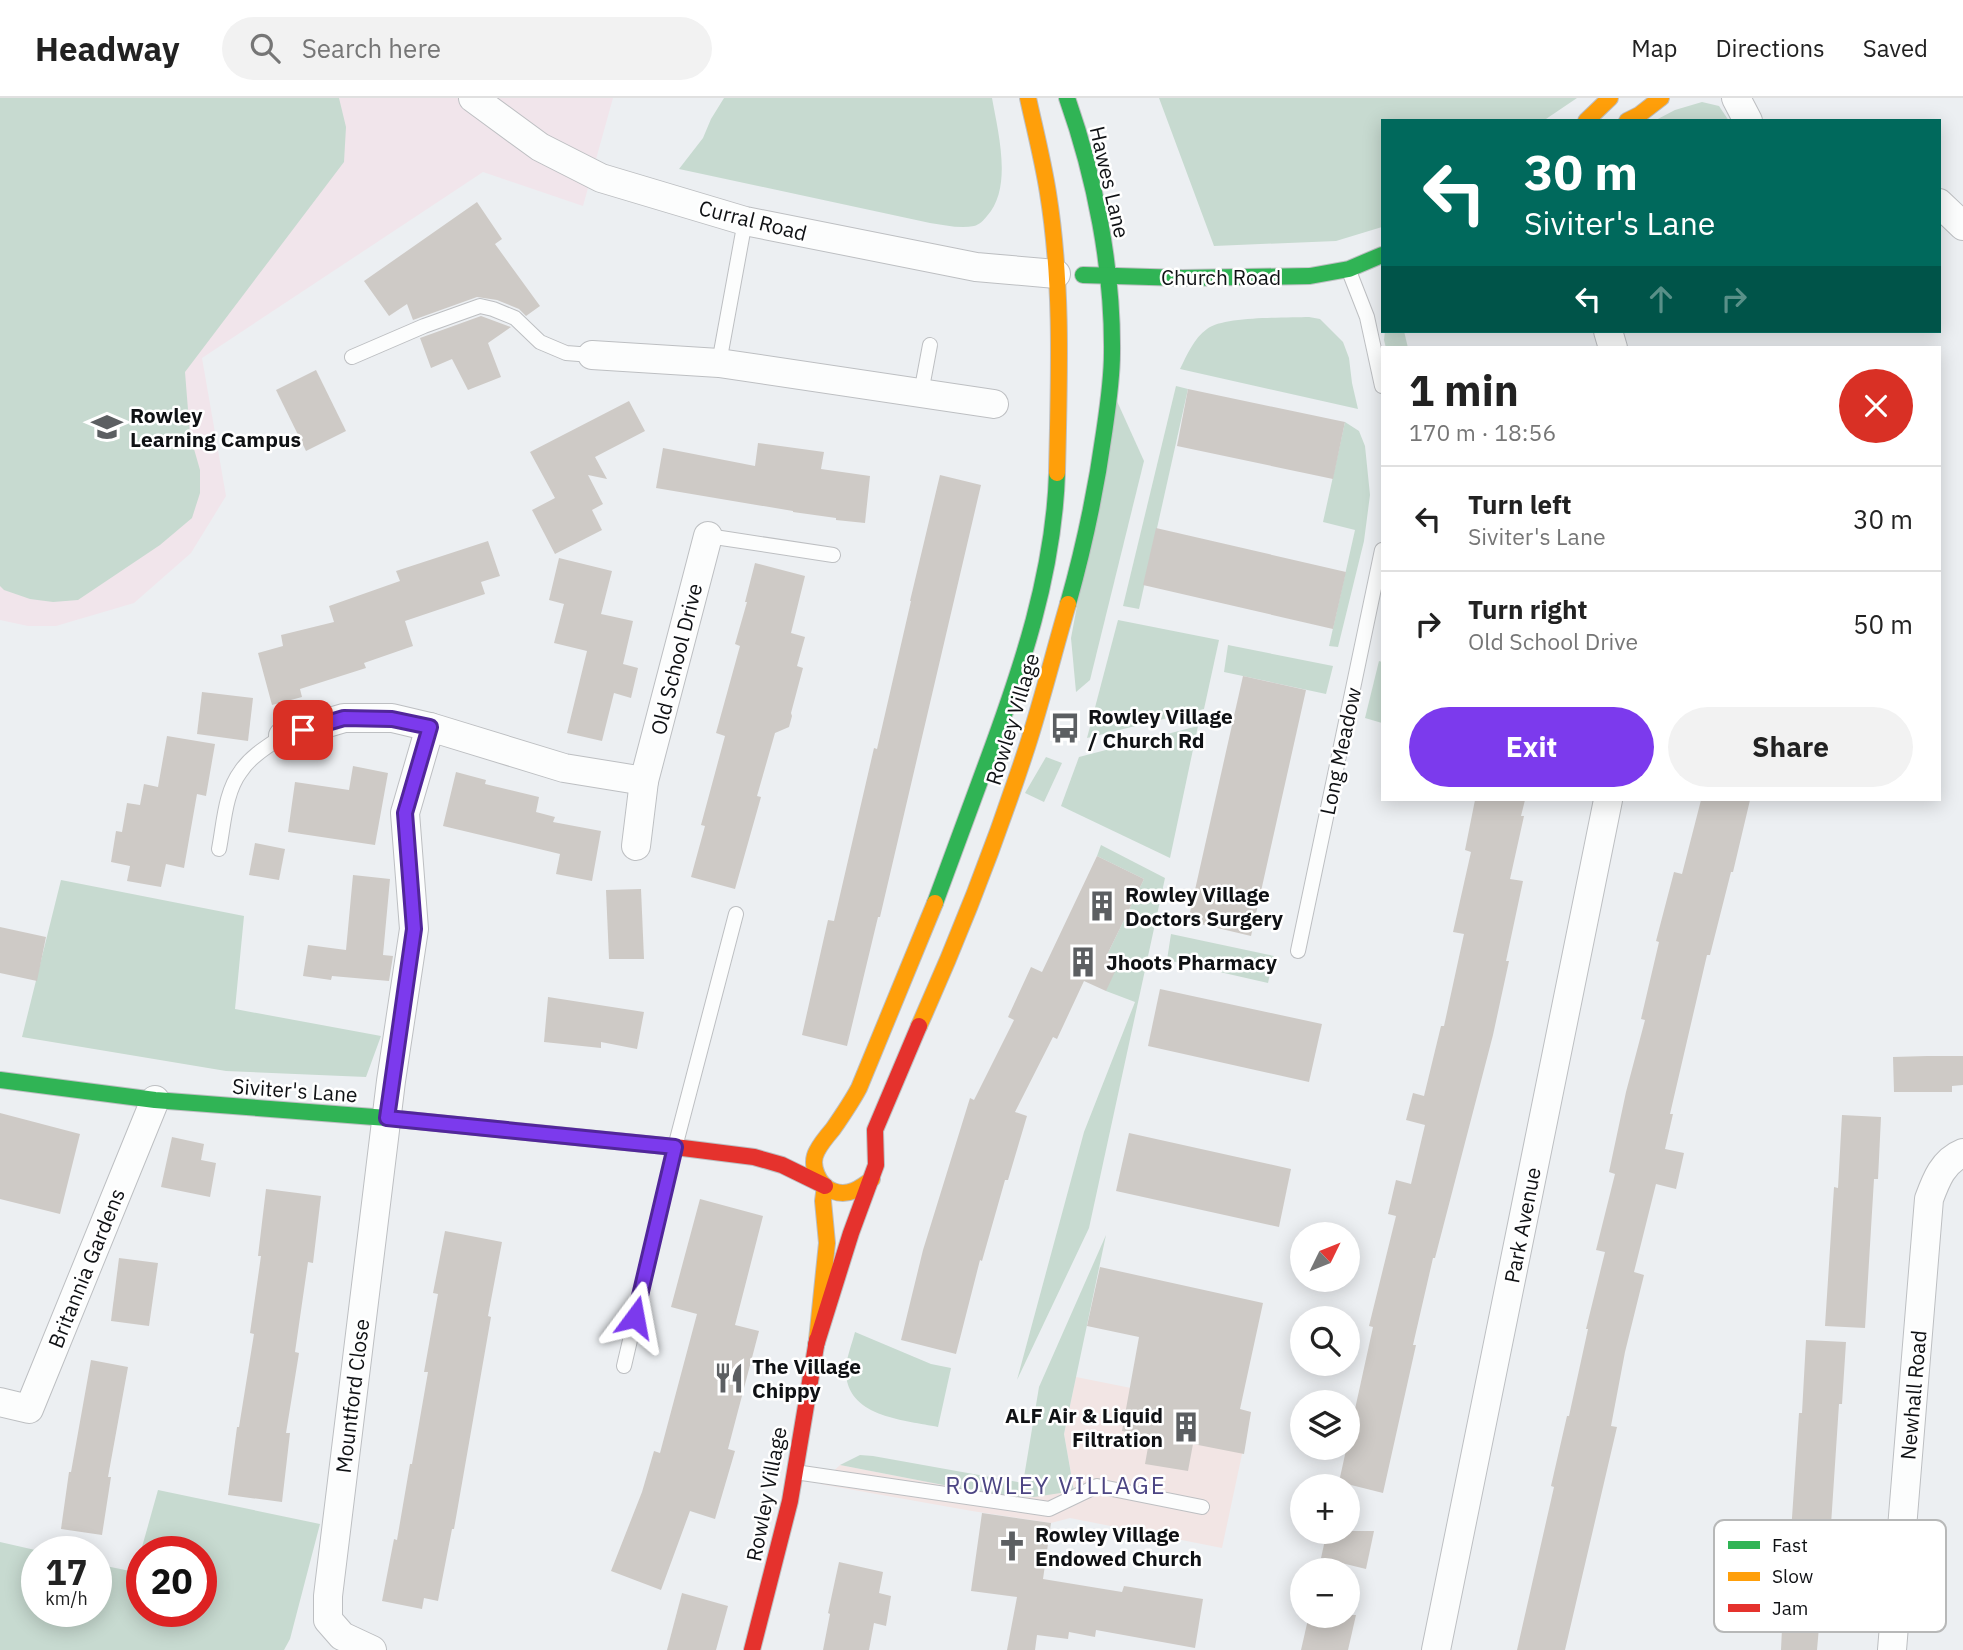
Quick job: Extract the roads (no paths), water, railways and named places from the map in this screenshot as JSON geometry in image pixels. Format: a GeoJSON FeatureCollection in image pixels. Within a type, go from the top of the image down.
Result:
{"type":"FeatureCollection","features":[{"type":"Feature","properties":{"kind":"main road"},"geometry":{"type":"LineString","coordinates":[[1028,98],[1048,194],[1056,274]]}},
{"type":"Feature","properties":{"kind":"main road","name":"Hawes Lane"},"geometry":{"type":"LineString","coordinates":[[1067,98],[1078,130],[1098,215],[1108,276]]}},
{"type":"Feature","properties":{"kind":"main road"},"geometry":{"type":"LineString","coordinates":[[1588,119],[1610,98]]}},
{"type":"Feature","properties":{"kind":"main road"},"geometry":{"type":"LineString","coordinates":[[1631,119],[1661,98]]}},
{"type":"Feature","properties":{"kind":"main road","name":"Church Road"},"geometry":{"type":"LineString","coordinates":[[1056,274],[1183,278],[1310,276],[1349,269],[1381,255]]}},
{"type":"Feature","properties":{"kind":"main road","name":"Rowley Village"},"geometry":{"type":"LineString","coordinates":[[752,1650],[790,1501],[816,1345],[827,1243],[823,1201],[825,1186],[817,1178],[813,1162],[815,1153],[850,1105],[859,1087],[934,903],[1017,681],[1040,601],[1056,507],[1060,350],[1056,274]]}},
{"type":"Feature","properties":{"kind":"main road","name":"Rowley Village"},"geometry":{"type":"LineString","coordinates":[[816,1345],[847,1245],[876,1165],[875,1130],[944,971],[1027,747],[1082,555],[1097,481],[1109,396],[1112,353],[1108,276]]}},
{"type":"Feature","properties":{"kind":"main road","name":"Siviter's Lane"},"geometry":{"type":"LineString","coordinates":[[0,1080],[155,1100],[387,1118],[754,1157],[782,1165],[825,1186]]}},
{"type":"Feature","properties":{"kind":"main road"},"geometry":{"type":"LineString","coordinates":[[824,1140],[838,1132],[852,1133],[863,1137],[875,1154]]}},
{"type":"Feature","properties":{"kind":"main road","name":"Siviter's Lane"},"geometry":{"type":"LineString","coordinates":[[754,1157],[793,1150],[824,1140]]}},
{"type":"Feature","properties":{"kind":"main road"},"geometry":{"type":"LineString","coordinates":[[825,1186],[841,1194],[848,1194],[864,1187],[872,1179]]}},
{"type":"Feature","properties":{"kind":"street","name":"Curral Road"},"geometry":{"type":"LineString","coordinates":[[473,98],[540,147],[601,178],[745,221],[976,267],[1056,274]]}},
{"type":"Feature","properties":{"kind":"street"},"geometry":{"type":"LineString","coordinates":[[1736,98],[1747,119]]}},
{"type":"Feature","properties":{"kind":"street"},"geometry":{"type":"LineString","coordinates":[[1941,205],[1963,226]]}},
{"type":"Feature","properties":{"kind":"street"},"geometry":{"type":"LineString","coordinates":[[592,355],[719,363],[993,404]]}},
{"type":"Feature","properties":{"kind":"street","name":"Old School Drive"},"geometry":{"type":"LineString","coordinates":[[636,846],[645,781],[708,536]]}},
{"type":"Feature","properties":{"kind":"street"},"geometry":{"type":"LineString","coordinates":[[283,736],[344,718],[392,719],[430,727],[564,768],[645,781]]}},
{"type":"Feature","properties":{"kind":"street"},"geometry":{"type":"LineString","coordinates":[[387,1118],[414,929],[405,813],[430,727]]}},
{"type":"Feature","properties":{"kind":"street","name":"Park Avenue"},"geometry":{"type":"LineString","coordinates":[[1436,1650],[1608,801]]}},
{"type":"Feature","properties":{"kind":"street","name":"Britannia Gardens"},"geometry":{"type":"LineString","coordinates":[[0,1402],[29,1409],[155,1100]]}},
{"type":"Feature","properties":{"kind":"street","name":"Mountford Close"},"geometry":{"type":"LineString","coordinates":[[372,1650],[342,1636],[328,1620],[328,1596],[387,1118]]}},
{"type":"Feature","properties":{"kind":"street","name":"Newhall Road"},"geometry":{"type":"LineString","coordinates":[[1903,1520],[1929,1199],[1938,1176],[1953,1157],[1963,1153]]}},
{"type":"Feature","properties":{"kind":"street","name":"Newhall Road"},"geometry":{"type":"LineString","coordinates":[[1892,1650],[1893,1632]]}},
{"type":"Feature","properties":{"kind":"lane"},"geometry":{"type":"LineString","coordinates":[[719,363],[745,221]]}},
{"type":"Feature","properties":{"kind":"lane"},"geometry":{"type":"LineString","coordinates":[[1349,269],[1367,317],[1381,381]]}},
{"type":"Feature","properties":{"kind":"lane"},"geometry":{"type":"LineString","coordinates":[[352,357],[424,326],[480,306],[515,318],[540,342],[566,353],[592,355]]}},
{"type":"Feature","properties":{"kind":"lane"},"geometry":{"type":"LineString","coordinates":[[921,393],[930,345]]}},
{"type":"Feature","properties":{"kind":"lane"},"geometry":{"type":"LineString","coordinates":[[708,536],[833,555]]}},
{"type":"Feature","properties":{"kind":"lane","name":"Long Meadow"},"geometry":{"type":"LineString","coordinates":[[1298,951],[1381,555]]}},
{"type":"Feature","properties":{"kind":"lane"},"geometry":{"type":"LineString","coordinates":[[219,849],[229,793],[240,771],[256,755],[283,736]]}},
{"type":"Feature","properties":{"kind":"lane"},"geometry":{"type":"LineString","coordinates":[[624,1366],[675,1147],[736,914]]}},
{"type":"Feature","properties":{"kind":"lane"},"geometry":{"type":"LineString","coordinates":[[793,1471],[1049,1509],[1097,1486],[1202,1507]]}},
{"type":"Feature","properties":{"kind":"place","name":"Rowley Learning Campus"},"geometry":{"type":"Point","coordinates":[107,427]}},
{"type":"Feature","properties":{"kind":"place","name":"Rowley Village / Church Rd"},"geometry":{"type":"Point","coordinates":[1065,728]}},
{"type":"Feature","properties":{"kind":"place","name":"Rowley Village Doctors Surgery"},"geometry":{"type":"Point","coordinates":[1102,906]}},
{"type":"Feature","properties":{"kind":"place","name":"Jhoots Pharmacy"},"geometry":{"type":"Point","coordinates":[1083,962]}},
{"type":"Feature","properties":{"kind":"place","name":"The Village Chippy"},"geometry":{"type":"Point","coordinates":[729,1378]}},
{"type":"Feature","properties":{"kind":"place","name":"ALF Air & Liquid Filtration"},"geometry":{"type":"Point","coordinates":[1186,1427]}},
{"type":"Feature","properties":{"kind":"place","name":"Rowley Village Endowed Church"},"geometry":{"type":"Point","coordinates":[1012,1546]}},
{"type":"Feature","properties":{"kind":"district","name":"ROWLEY VILLAGE"},"geometry":{"type":"Point","coordinates":[1056,1485]}}]}
